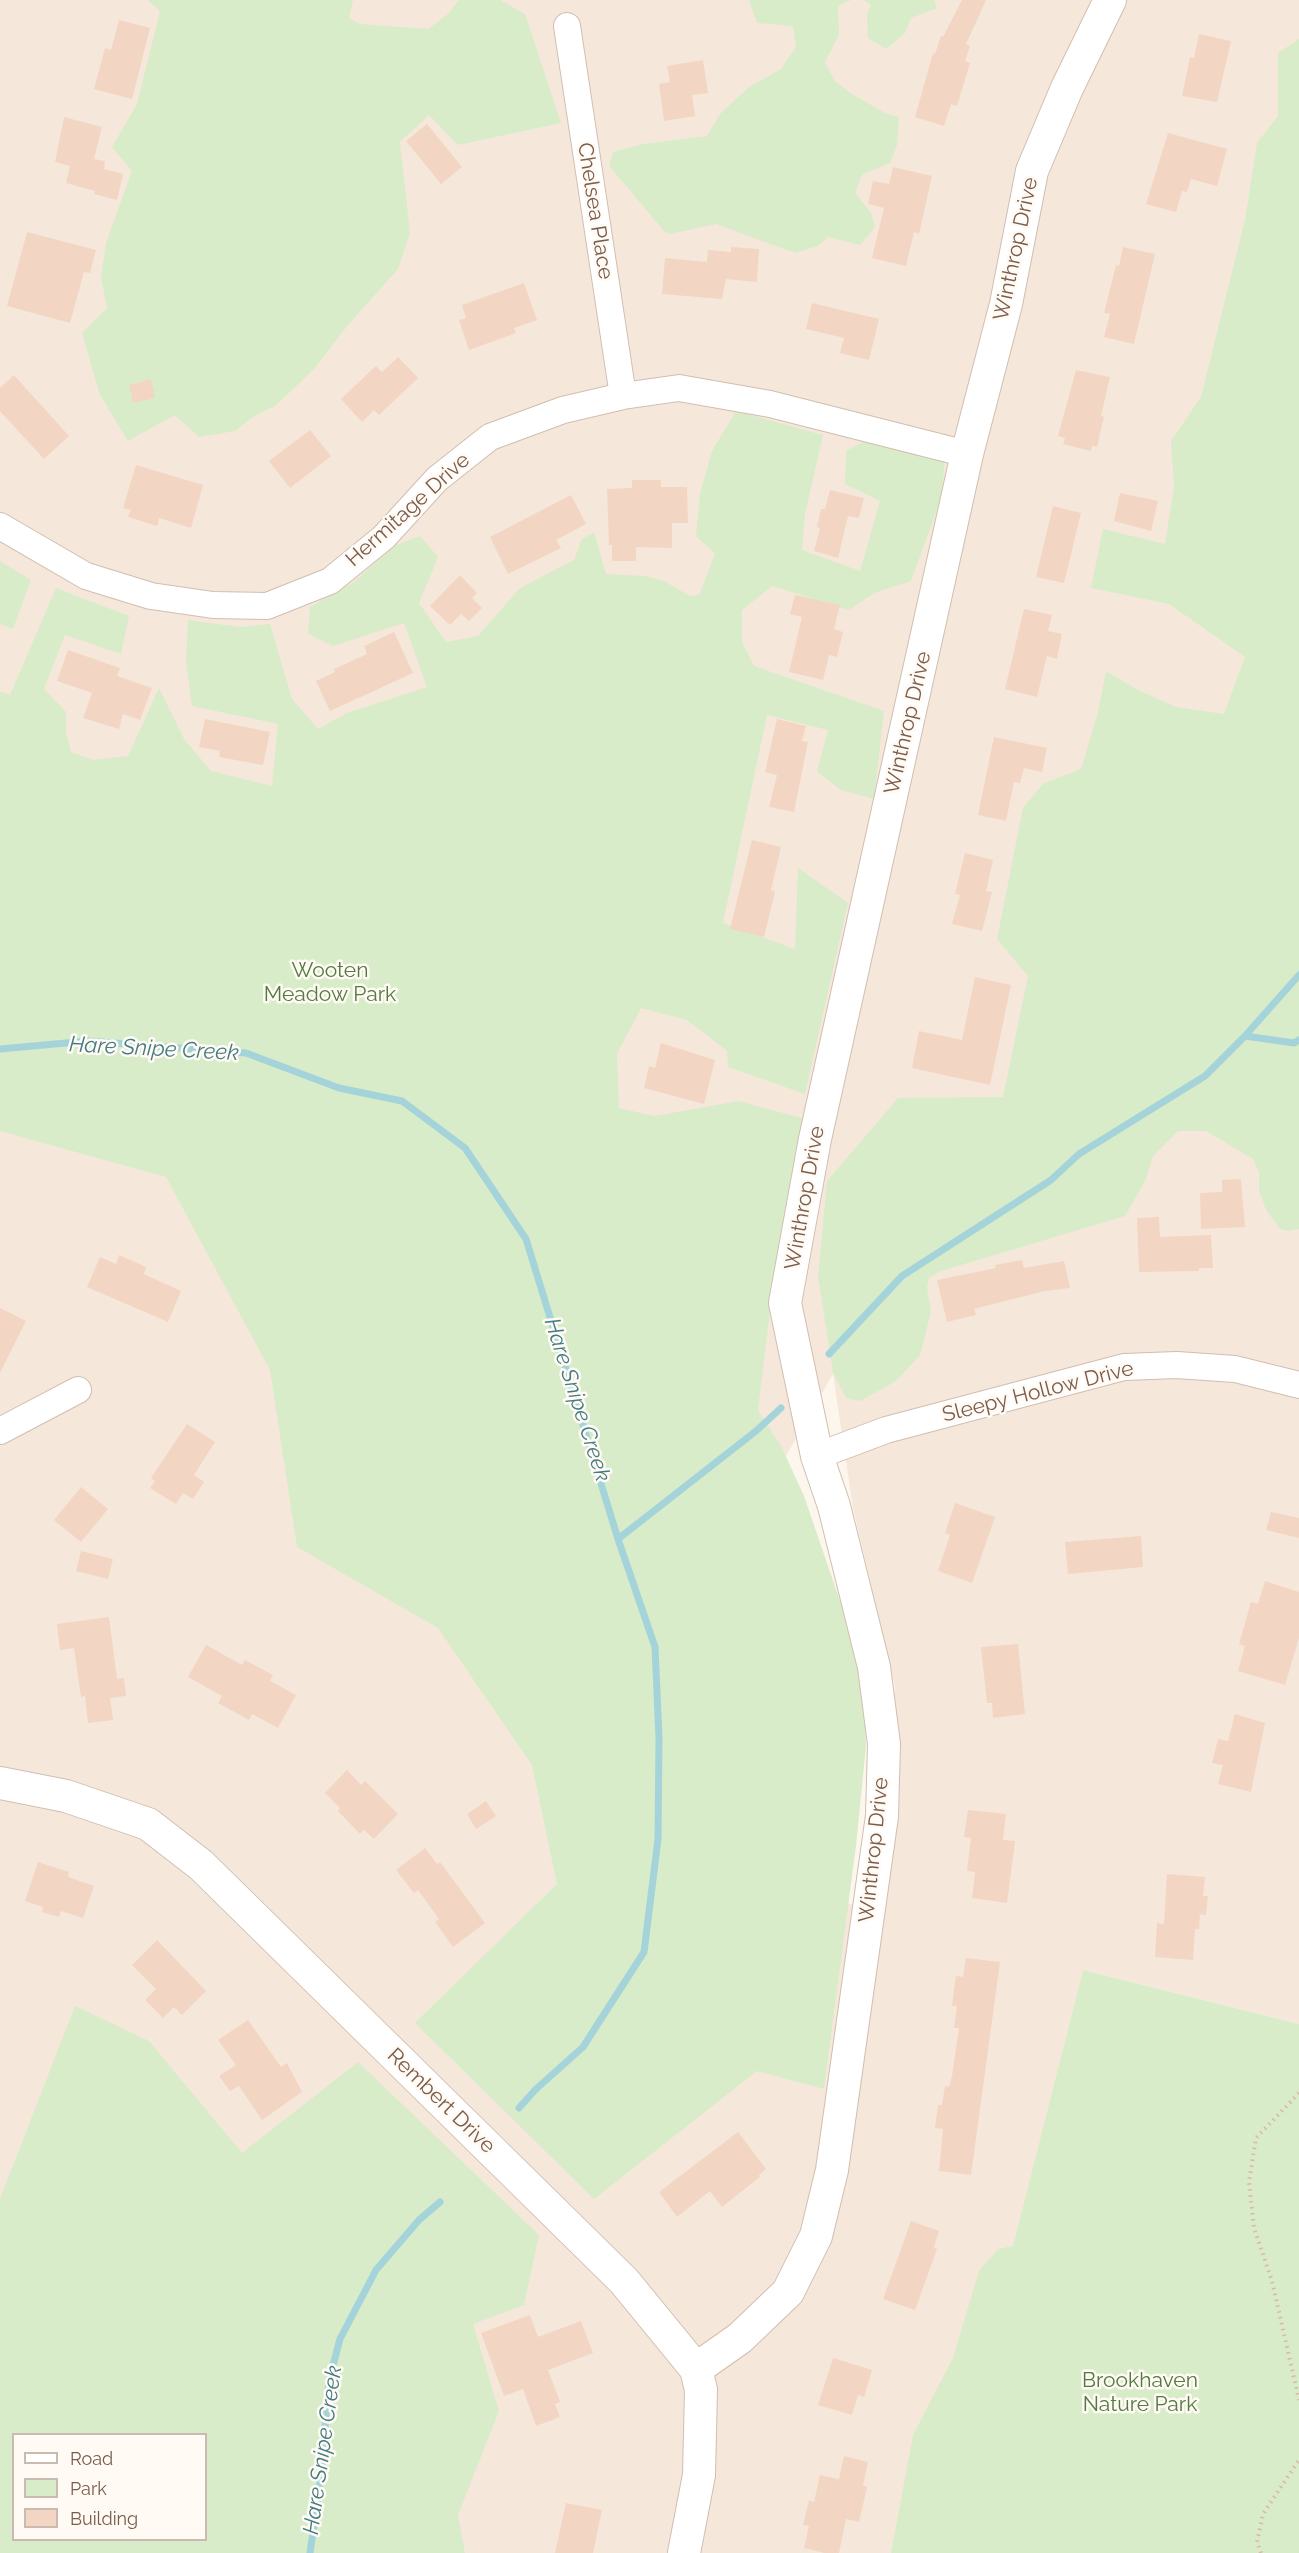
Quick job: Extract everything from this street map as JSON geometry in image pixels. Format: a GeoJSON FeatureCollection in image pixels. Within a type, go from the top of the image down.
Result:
{"type":"FeatureCollection","features":[{"type":"Feature","properties":{"kind":"street","name":"Winthrop Drive"},"geometry":{"type":"LineString","coordinates":[[696,2369],[740,2338],[788,2292],[816,2236],[832,2170],[882,1816],[884,1744],[874,1666],[837,1517],[817,1456],[785,1303],[815,1139],[967,454],[1006,304],[1032,171],[1067,88],[1110,0]]}},
{"type":"Feature","properties":{"kind":"street","name":"Chelsea Place"},"geometry":{"type":"LineString","coordinates":[[567,26],[623,396]]}},
{"type":"Feature","properties":{"kind":"street","name":"Hermitage Drive"},"geometry":{"type":"LineString","coordinates":[[0,526],[86,576],[151,596],[213,605],[267,606],[330,581],[384,537],[437,479],[490,437],[563,410],[623,396],[679,388],[770,404],[967,454]]}},
{"type":"Feature","properties":{"kind":"street","name":"Sleepy Hollow Drive"},"geometry":{"type":"LineString","coordinates":[[817,1456],[886,1430],[1124,1366],[1177,1365],[1235,1370],[1299,1385]]}},
{"type":"Feature","properties":{"kind":"street"},"geometry":{"type":"LineString","coordinates":[[0,1431],[78,1390]]}},
{"type":"Feature","properties":{"kind":"street","name":"Rembert Drive"},"geometry":{"type":"LineString","coordinates":[[0,1783],[66,1796],[148,1824],[201,1865],[624,2282],[696,2369]]}},
{"type":"Feature","properties":{"kind":"street"},"geometry":{"type":"LineString","coordinates":[[684,2553],[699,2475],[701,2390],[696,2369]]}},
{"type":"Feature","properties":{"kind":"path"},"geometry":{"type":"LineString","coordinates":[[1299,2092],[1256,2138],[1249,2182],[1254,2228],[1272,2281],[1299,2400]]}},
{"type":"Feature","properties":{"kind":"path"},"geometry":{"type":"LineString","coordinates":[[1261,2553],[1257,2542],[1263,2514],[1299,2460]]}},
{"type":"Feature","properties":{"kind":"shaded area"},"geometry":{"type":"Polygon","coordinates":[[[0,0],[1299,0],[1299,2024],[1083,1970],[936,2553],[0,2553],[0,0]],[[833,1374],[771,1482],[835,1902],[883,1908],[883,1842],[895,1687],[853,1508],[833,1374]]]}},
{"type":"Feature","properties":{"kind":"green space"},"geometry":{"type":"Polygon","coordinates":[[[148,0],[353,0],[349,18],[360,24],[428,29],[448,14],[459,0],[500,0],[525,14],[561,123],[458,145],[429,115],[400,142],[410,233],[398,269],[348,325],[313,370],[275,406],[254,416],[235,431],[199,437],[175,415],[128,441],[100,395],[82,333],[107,308],[101,277],[106,243],[132,171],[112,147],[137,104],[160,11],[148,0]]]}},
{"type":"Feature","properties":{"kind":"green space"},"geometry":{"type":"Polygon","coordinates":[[[749,0],[851,0],[838,6],[839,35],[825,62],[835,81],[852,94],[887,114],[899,117],[897,145],[890,163],[862,175],[855,193],[871,213],[875,227],[860,245],[828,237],[818,246],[795,253],[716,224],[670,234],[665,232],[609,166],[613,152],[643,144],[707,136],[720,114],[749,87],[781,69],[796,47],[793,26],[757,23],[749,0]]]}},
{"type":"Feature","properties":{"kind":"green space"},"geometry":{"type":"Polygon","coordinates":[[[864,0],[934,0],[937,8],[911,18],[905,33],[886,49],[868,38],[867,15],[871,5],[864,0]]]}},
{"type":"Feature","properties":{"kind":"green space"},"geometry":{"type":"Polygon","coordinates":[[[1299,39],[1299,1229],[1290,1231],[1280,1229],[1266,1210],[1259,1191],[1259,1172],[1253,1159],[1206,1131],[1178,1131],[1153,1156],[1146,1179],[1125,1216],[941,1271],[929,1278],[927,1287],[931,1312],[920,1355],[896,1381],[860,1401],[846,1398],[833,1373],[818,1276],[827,1181],[898,1098],[1003,1097],[1028,976],[997,939],[1023,808],[1043,784],[1081,769],[1098,712],[1106,671],[1138,690],[1176,707],[1224,714],[1245,657],[1169,604],[1091,588],[1103,529],[1165,544],[1174,486],[1171,441],[1201,397],[1245,220],[1257,143],[1278,116],[1278,53],[1299,39]]]}},
{"type":"Feature","properties":{"kind":"green space","name":"Wooten Meadow Park"},"geometry":{"type":"Polygon","coordinates":[[[736,411],[823,435],[805,514],[802,550],[860,571],[880,501],[845,484],[846,451],[865,441],[945,459],[941,499],[911,581],[874,593],[849,610],[772,586],[742,610],[742,642],[754,666],[884,711],[874,799],[841,790],[817,772],[828,730],[767,715],[723,923],[795,949],[798,868],[848,903],[805,1094],[728,1067],[727,1051],[687,1020],[641,1008],[617,1054],[619,1108],[654,1116],[739,1101],[809,1120],[776,1260],[758,1410],[782,1448],[804,1496],[862,1665],[866,1746],[856,1846],[824,2089],[757,2071],[594,2199],[415,2023],[557,1884],[532,1765],[438,1628],[297,1547],[270,1370],[166,1177],[0,1131],[0,691],[10,695],[56,588],[129,616],[121,654],[65,635],[44,689],[66,712],[66,732],[71,752],[93,760],[128,756],[159,688],[184,739],[211,771],[272,786],[278,724],[192,706],[186,662],[188,620],[240,627],[270,624],[292,699],[318,729],[347,713],[427,687],[404,623],[333,646],[308,634],[310,607],[354,582],[394,546],[420,536],[438,557],[419,603],[446,642],[478,636],[520,588],[574,560],[582,539],[594,532],[606,574],[645,576],[664,581],[690,596],[699,595],[715,554],[696,536],[700,494],[712,451],[736,411]]]}},
{"type":"Feature","properties":{"kind":"green space"},"geometry":{"type":"Polygon","coordinates":[[[0,561],[31,580],[13,629],[0,624],[0,561]]]}},
{"type":"Feature","properties":{"kind":"green space","name":"Brookhaven Nature Park"},"geometry":{"type":"Polygon","coordinates":[[[1083,1970],[1299,2024],[1299,2553],[891,2553],[913,2435],[953,2358],[979,2271],[998,2249],[1013,2246],[1083,1970]]]}},
{"type":"Feature","properties":{"kind":"green space"},"geometry":{"type":"Polygon","coordinates":[[[75,2006],[149,2041],[242,2153],[358,2062],[539,2235],[524,2305],[473,2324],[499,2411],[458,2515],[465,2553],[0,2553],[0,2199],[75,2006]]]}},
{"type":"Feature","properties":{"kind":"building"},"geometry":{"type":"Polygon","coordinates":[[[962,0],[986,0],[966,44],[970,46],[965,61],[970,63],[957,106],[951,104],[944,126],[915,117],[933,53],[935,54],[941,36],[943,37],[962,0]]]}},
{"type":"Feature","properties":{"kind":"building"},"geometry":{"type":"Polygon","coordinates":[[[119,20],[150,28],[132,99],[94,89],[105,48],[111,50],[119,20]]]}},
{"type":"Feature","properties":{"kind":"building"},"geometry":{"type":"Polygon","coordinates":[[[1199,34],[1231,41],[1217,102],[1182,96],[1190,57],[1194,58],[1199,34]]]}},
{"type":"Feature","properties":{"kind":"building"},"geometry":{"type":"Polygon","coordinates":[[[703,60],[708,93],[692,95],[695,116],[664,121],[659,84],[670,82],[667,66],[703,60]]]}},
{"type":"Feature","properties":{"kind":"building"},"geometry":{"type":"Polygon","coordinates":[[[64,117],[102,127],[94,159],[105,161],[104,169],[123,174],[117,200],[66,183],[70,166],[55,162],[64,117]]]}},
{"type":"Feature","properties":{"kind":"building"},"geometry":{"type":"Polygon","coordinates":[[[427,124],[462,167],[441,184],[406,141],[427,124]]]}},
{"type":"Feature","properties":{"kind":"building"},"geometry":{"type":"Polygon","coordinates":[[[1168,133],[1227,149],[1217,186],[1191,179],[1187,192],[1182,191],[1176,212],[1146,204],[1168,133]]]}},
{"type":"Feature","properties":{"kind":"building"},"geometry":{"type":"Polygon","coordinates":[[[893,167],[932,176],[919,234],[914,232],[906,266],[872,258],[884,208],[868,204],[873,181],[889,184],[893,167]]]}},
{"type":"Feature","properties":{"kind":"building"},"geometry":{"type":"Polygon","coordinates":[[[27,232],[96,250],[90,273],[84,272],[70,323],[7,306],[27,232]]]}},
{"type":"Feature","properties":{"kind":"building"},"geometry":{"type":"Polygon","coordinates":[[[731,247],[759,249],[757,282],[726,279],[722,299],[662,294],[665,258],[707,262],[708,250],[731,252],[731,247]]]}},
{"type":"Feature","properties":{"kind":"building"},"geometry":{"type":"Polygon","coordinates":[[[1123,247],[1155,254],[1134,344],[1104,337],[1110,314],[1104,313],[1123,247]]]}},
{"type":"Feature","properties":{"kind":"building"},"geometry":{"type":"Polygon","coordinates":[[[524,283],[537,320],[514,328],[516,333],[469,350],[459,320],[466,318],[462,305],[524,283]]]}},
{"type":"Feature","properties":{"kind":"building"},"geometry":{"type":"Polygon","coordinates":[[[812,303],[879,319],[869,360],[840,353],[844,338],[806,329],[812,303]]]}},
{"type":"Feature","properties":{"kind":"building"},"geometry":{"type":"Polygon","coordinates":[[[398,357],[418,378],[379,415],[374,410],[362,422],[341,399],[376,366],[382,372],[398,357]]]}},
{"type":"Feature","properties":{"kind":"building"},"geometry":{"type":"Polygon","coordinates":[[[1076,370],[1110,377],[1097,447],[1092,446],[1091,451],[1063,444],[1065,438],[1058,436],[1076,370]]]}},
{"type":"Feature","properties":{"kind":"building"},"geometry":{"type":"Polygon","coordinates":[[[14,375],[69,436],[44,459],[0,411],[0,388],[14,375]]]}},
{"type":"Feature","properties":{"kind":"building"},"geometry":{"type":"Polygon","coordinates":[[[151,379],[155,398],[133,403],[129,385],[151,379]]]}},
{"type":"Feature","properties":{"kind":"building"},"geometry":{"type":"Polygon","coordinates":[[[310,430],[331,456],[290,488],[269,461],[310,430]]]}},
{"type":"Feature","properties":{"kind":"building"},"geometry":{"type":"Polygon","coordinates":[[[136,465],[203,485],[191,528],[159,518],[157,526],[128,517],[131,510],[123,508],[136,465]]]}},
{"type":"Feature","properties":{"kind":"building"},"geometry":{"type":"Polygon","coordinates":[[[632,480],[661,480],[661,487],[687,487],[688,523],[672,523],[672,548],[636,547],[636,561],[612,561],[612,545],[609,545],[607,489],[632,488],[632,480]]]}},
{"type":"Feature","properties":{"kind":"building"},"geometry":{"type":"Polygon","coordinates":[[[830,490],[864,498],[859,518],[848,516],[838,558],[814,551],[820,528],[817,527],[821,509],[825,509],[830,490]]]}},
{"type":"Feature","properties":{"kind":"building"},"geometry":{"type":"Polygon","coordinates":[[[1120,493],[1158,501],[1151,531],[1114,521],[1120,493]]]}},
{"type":"Feature","properties":{"kind":"building"},"geometry":{"type":"Polygon","coordinates":[[[571,495],[586,524],[556,540],[561,548],[508,574],[490,537],[571,495]]]}},
{"type":"Feature","properties":{"kind":"building"},"geometry":{"type":"Polygon","coordinates":[[[1053,506],[1081,513],[1064,583],[1036,577],[1053,506]]]}},
{"type":"Feature","properties":{"kind":"building"},"geometry":{"type":"Polygon","coordinates":[[[460,575],[477,593],[472,598],[482,608],[469,621],[461,614],[450,625],[430,606],[460,575]]]}},
{"type":"Feature","properties":{"kind":"building"},"geometry":{"type":"Polygon","coordinates":[[[795,595],[840,605],[834,629],[843,632],[837,657],[829,655],[823,680],[789,672],[802,617],[790,614],[795,595]]]}},
{"type":"Feature","properties":{"kind":"building"},"geometry":{"type":"Polygon","coordinates":[[[1024,609],[1052,615],[1048,631],[1062,634],[1057,659],[1047,656],[1037,697],[1005,689],[1024,609]]]}},
{"type":"Feature","properties":{"kind":"building"},"geometry":{"type":"Polygon","coordinates":[[[394,632],[413,673],[330,711],[316,681],[335,672],[334,669],[367,654],[364,646],[394,632]]]}},
{"type":"Feature","properties":{"kind":"building"},"geometry":{"type":"Polygon","coordinates":[[[68,650],[120,668],[117,676],[152,688],[140,720],[123,714],[119,729],[83,718],[92,693],[57,681],[68,650]]]}},
{"type":"Feature","properties":{"kind":"building"},"geometry":{"type":"Polygon","coordinates":[[[205,719],[270,732],[263,765],[219,757],[220,751],[199,747],[205,719]]]}},
{"type":"Feature","properties":{"kind":"building"},"geometry":{"type":"Polygon","coordinates":[[[777,719],[806,726],[802,741],[808,742],[794,812],[769,807],[777,775],[765,772],[777,719]]]}},
{"type":"Feature","properties":{"kind":"building"},"geometry":{"type":"Polygon","coordinates":[[[994,737],[1047,748],[1042,772],[1024,768],[1020,783],[1014,782],[1006,821],[978,815],[994,737]]]}},
{"type":"Feature","properties":{"kind":"building"},"geometry":{"type":"Polygon","coordinates":[[[752,840],[781,847],[771,890],[775,892],[764,937],[730,929],[752,840]]]}},
{"type":"Feature","properties":{"kind":"building"},"geometry":{"type":"Polygon","coordinates":[[[965,853],[993,860],[986,891],[992,892],[982,931],[952,924],[960,895],[955,894],[965,853]]]}},
{"type":"Feature","properties":{"kind":"building"},"geometry":{"type":"Polygon","coordinates":[[[975,977],[1011,985],[990,1085],[912,1068],[919,1031],[962,1040],[975,977]]]}},
{"type":"Feature","properties":{"kind":"building"},"geometry":{"type":"Polygon","coordinates":[[[661,1043],[715,1060],[704,1104],[644,1088],[649,1066],[655,1068],[661,1043]]]}},
{"type":"Feature","properties":{"kind":"building"},"geometry":{"type":"Polygon","coordinates":[[[1241,1179],[1245,1227],[1201,1229],[1200,1193],[1222,1192],[1222,1180],[1241,1179]]]}},
{"type":"Feature","properties":{"kind":"building"},"geometry":{"type":"Polygon","coordinates":[[[1159,1217],[1160,1237],[1211,1235],[1213,1268],[1199,1268],[1199,1271],[1139,1272],[1137,1218],[1159,1217]]]}},
{"type":"Feature","properties":{"kind":"building"},"geometry":{"type":"Polygon","coordinates":[[[119,1255],[146,1267],[144,1274],[181,1291],[168,1322],[87,1287],[100,1257],[116,1264],[119,1255]]]}},
{"type":"Feature","properties":{"kind":"building"},"geometry":{"type":"Polygon","coordinates":[[[1022,1260],[1024,1268],[1064,1261],[1070,1288],[1045,1291],[974,1309],[976,1315],[947,1322],[937,1280],[996,1268],[995,1265],[1022,1260]]]}},
{"type":"Feature","properties":{"kind":"building"},"geometry":{"type":"Polygon","coordinates":[[[0,1308],[26,1321],[0,1373],[0,1308]]]}},
{"type":"Feature","properties":{"kind":"building"},"geometry":{"type":"Polygon","coordinates":[[[187,1424],[215,1442],[194,1475],[204,1482],[193,1499],[183,1493],[176,1504],[150,1488],[155,1481],[151,1478],[187,1424]]]}},
{"type":"Feature","properties":{"kind":"building"},"geometry":{"type":"Polygon","coordinates":[[[81,1487],[108,1509],[81,1542],[54,1520],[81,1487]]]}},
{"type":"Feature","properties":{"kind":"building"},"geometry":{"type":"Polygon","coordinates":[[[955,1503],[995,1517],[972,1583],[938,1571],[950,1535],[945,1533],[955,1503]]]}},
{"type":"Feature","properties":{"kind":"building"},"geometry":{"type":"Polygon","coordinates":[[[1271,1512],[1299,1518],[1299,1538],[1266,1530],[1271,1512]]]}},
{"type":"Feature","properties":{"kind":"building"},"geometry":{"type":"Polygon","coordinates":[[[1141,1536],[1143,1567],[1068,1574],[1065,1542],[1141,1536]]]}},
{"type":"Feature","properties":{"kind":"building"},"geometry":{"type":"Polygon","coordinates":[[[81,1551],[113,1559],[108,1579],[76,1571],[81,1551]]]}},
{"type":"Feature","properties":{"kind":"building"},"geometry":{"type":"Polygon","coordinates":[[[1265,1581],[1299,1592],[1299,1638],[1285,1685],[1238,1671],[1245,1646],[1239,1644],[1251,1602],[1258,1604],[1265,1581]]]}},
{"type":"Feature","properties":{"kind":"building"},"geometry":{"type":"Polygon","coordinates":[[[109,1617],[117,1679],[124,1678],[126,1696],[110,1698],[113,1720],[88,1723],[85,1696],[81,1697],[74,1648],[60,1650],[57,1624],[109,1617]]]}},
{"type":"Feature","properties":{"kind":"building"},"geometry":{"type":"Polygon","coordinates":[[[1018,1644],[1025,1714],[993,1718],[992,1703],[987,1703],[981,1647],[1018,1644]]]}},
{"type":"Feature","properties":{"kind":"building"},"geometry":{"type":"Polygon","coordinates":[[[206,1645],[242,1665],[245,1660],[273,1675],[270,1681],[296,1695],[278,1728],[252,1714],[249,1720],[218,1703],[222,1696],[188,1677],[206,1645]]]}},
{"type":"Feature","properties":{"kind":"building"},"geometry":{"type":"Polygon","coordinates":[[[1235,1714],[1265,1723],[1251,1792],[1218,1784],[1223,1765],[1212,1763],[1218,1739],[1228,1741],[1235,1714]]]}},
{"type":"Feature","properties":{"kind":"building"},"geometry":{"type":"Polygon","coordinates":[[[347,1770],[361,1785],[365,1781],[398,1814],[374,1839],[364,1830],[360,1834],[325,1793],[347,1770]]]}},
{"type":"Feature","properties":{"kind":"building"},"geometry":{"type":"Polygon","coordinates":[[[486,1801],[496,1816],[476,1829],[467,1814],[486,1801]]]}},
{"type":"Feature","properties":{"kind":"building"},"geometry":{"type":"Polygon","coordinates":[[[968,1810],[1006,1814],[1003,1840],[1015,1841],[1007,1903],[972,1898],[975,1872],[967,1871],[971,1838],[964,1837],[968,1810]]]}},
{"type":"Feature","properties":{"kind":"building"},"geometry":{"type":"Polygon","coordinates":[[[425,1848],[437,1864],[440,1862],[485,1923],[453,1947],[435,1922],[439,1919],[418,1890],[414,1893],[396,1870],[425,1848]]]}},
{"type":"Feature","properties":{"kind":"building"},"geometry":{"type":"Polygon","coordinates":[[[38,1862],[69,1872],[68,1877],[94,1886],[83,1918],[61,1911],[59,1917],[42,1912],[43,1907],[25,1901],[38,1862]]]}},
{"type":"Feature","properties":{"kind":"building"},"geometry":{"type":"Polygon","coordinates":[[[1167,1874],[1205,1877],[1203,1896],[1208,1896],[1206,1915],[1200,1914],[1199,1929],[1195,1929],[1193,1960],[1155,1957],[1157,1923],[1164,1924],[1167,1874]]]}},
{"type":"Feature","properties":{"kind":"building"},"geometry":{"type":"Polygon","coordinates":[[[157,1940],[206,1991],[182,2015],[174,2007],[163,2018],[145,2000],[156,1989],[132,1965],[157,1940]]]}},
{"type":"Feature","properties":{"kind":"building"},"geometry":{"type":"Polygon","coordinates":[[[966,1958],[1000,1962],[971,2175],[939,2171],[943,2129],[935,2128],[938,2105],[942,2105],[945,2086],[949,2087],[952,2076],[959,2028],[954,2028],[957,2006],[952,2006],[956,1976],[963,1977],[966,1958]]]}},
{"type":"Feature","properties":{"kind":"building"},"geometry":{"type":"Polygon","coordinates":[[[248,2020],[281,2067],[287,2063],[302,2092],[262,2120],[239,2086],[230,2091],[219,2076],[236,2065],[218,2040],[248,2020]]]}},
{"type":"Feature","properties":{"kind":"building"},"geometry":{"type":"Polygon","coordinates":[[[738,2132],[766,2169],[759,2175],[760,2177],[722,2207],[710,2191],[677,2217],[659,2192],[738,2132]]]}},
{"type":"Feature","properties":{"kind":"building"},"geometry":{"type":"Polygon","coordinates":[[[911,2221],[939,2231],[934,2247],[937,2249],[915,2310],[883,2299],[911,2221]]]}},
{"type":"Feature","properties":{"kind":"building"},"geometry":{"type":"Polygon","coordinates":[[[530,2315],[538,2337],[581,2321],[593,2353],[548,2370],[560,2402],[555,2404],[560,2417],[536,2426],[523,2389],[504,2396],[481,2333],[530,2315]]]}},
{"type":"Feature","properties":{"kind":"building"},"geometry":{"type":"Polygon","coordinates":[[[833,2358],[872,2370],[864,2397],[858,2395],[852,2415],[818,2405],[833,2358]]]}},
{"type":"Feature","properties":{"kind":"building"},"geometry":{"type":"Polygon","coordinates":[[[844,2456],[868,2462],[863,2485],[867,2487],[859,2522],[846,2519],[839,2553],[824,2553],[804,2548],[809,2526],[803,2525],[809,2500],[814,2502],[820,2475],[839,2479],[844,2456]]]}},
{"type":"Feature","properties":{"kind":"building"},"geometry":{"type":"Polygon","coordinates":[[[566,2503],[602,2510],[593,2553],[555,2553],[566,2503]]]}},
{"type":"Feature","properties":{"kind":"waterway"},"geometry":{"type":"LineString","coordinates":[[829,1354],[902,1276],[1051,1180],[1079,1154],[1205,1076],[1245,1036],[1299,975]]}},
{"type":"Feature","properties":{"kind":"waterway"},"geometry":{"type":"LineString","coordinates":[[1245,1036],[1294,1043],[1299,1040]]}},
{"type":"Feature","properties":{"kind":"waterway","name":"Hare Snipe Creek"},"geometry":{"type":"LineString","coordinates":[[0,1049],[88,1041],[246,1053],[339,1088],[402,1101],[465,1148],[526,1239],[618,1539],[655,1647],[659,1738],[658,1839],[644,1952],[583,2047],[535,2090],[519,2108]]}},
{"type":"Feature","properties":{"kind":"waterway"},"geometry":{"type":"LineString","coordinates":[[618,1539],[756,1431],[781,1408]]}},
{"type":"Feature","properties":{"kind":"waterway","name":"Hare Snipe Creek"},"geometry":{"type":"LineString","coordinates":[[310,2553],[321,2475],[329,2381],[340,2339],[376,2270],[419,2220],[440,2202]]}}]}
